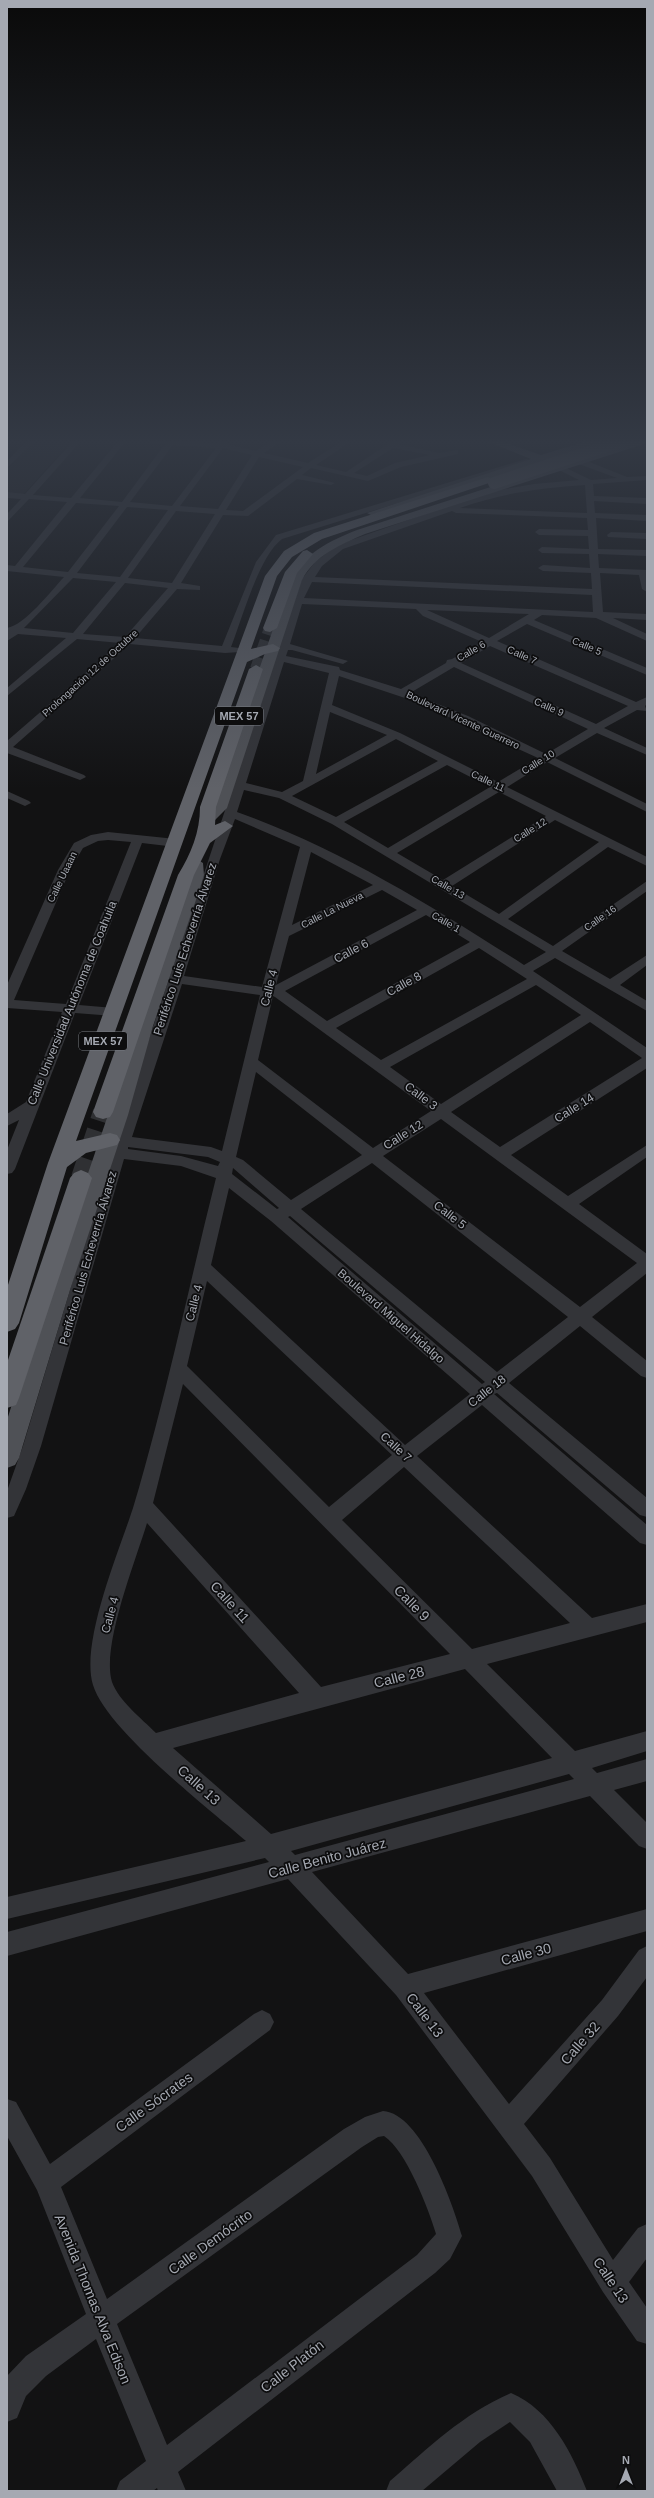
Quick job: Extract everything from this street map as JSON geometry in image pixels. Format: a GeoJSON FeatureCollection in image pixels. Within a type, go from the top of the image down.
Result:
{"type":"FeatureCollection","features":[{"type":"Feature","properties":{"kind":"highway","name":"Periférico Luis Echeverría Álvarez"},"geometry":{"type":"LineString","coordinates":[[22,1278],[78,1106],[176,843],[246,650],[271,576],[281,561],[287,557]]}},
{"type":"Feature","properties":{"kind":"highway"},"geometry":{"type":"LineString","coordinates":[[246,650],[261,634],[274,630]]}},
{"type":"Feature","properties":{"kind":"highway"},"geometry":{"type":"LineString","coordinates":[[246,650],[253,663],[271,657]]}},
{"type":"Feature","properties":{"kind":"highway"},"geometry":{"type":"LineString","coordinates":[[246,650],[271,657]]}},
{"type":"Feature","properties":{"kind":"highway","name":"Periférico Luis Echeverría Álvarez"},"geometry":{"type":"LineString","coordinates":[[110,1114],[186,875],[195,863],[209,818],[208,807],[271,657]]}},
{"type":"Feature","properties":{"kind":"highway"},"geometry":{"type":"LineString","coordinates":[[214,859],[201,843],[228,820]]}},
{"type":"Feature","properties":{"kind":"highway"},"geometry":{"type":"LineString","coordinates":[[78,1106],[91,1117],[107,1119],[110,1114]]}},
{"type":"Feature","properties":{"kind":"highway"},"geometry":{"type":"LineString","coordinates":[[78,1106],[81,1133],[109,1146]]}},
{"type":"Feature","properties":{"kind":"highway"},"geometry":{"type":"LineString","coordinates":[[56,1172],[70,1154],[109,1146]]}},
{"type":"Feature","properties":{"kind":"highway"},"geometry":{"type":"LineString","coordinates":[[7,1398],[89,1179],[94,1174],[77,1168],[63,1172],[56,1172]]}},
{"type":"Feature","properties":{"kind":"highway","name":"MEX 57"},"geometry":{"type":"LineString","coordinates":[[7,1323],[22,1278]]}},
{"type":"Feature","properties":{"kind":"main road","name":"Periférico Luis Echeverría Álvarez"},"geometry":{"type":"LineString","coordinates":[[271,657],[274,630],[298,574],[315,557]]}},
{"type":"Feature","properties":{"kind":"main road","name":"Periférico Luis Echeverría Álvarez"},"geometry":{"type":"LineString","coordinates":[[7,1458],[59,1290],[89,1179],[109,1146],[110,1114]]}},
{"type":"Feature","properties":{"kind":"main road","name":"Periférico Luis Echeverría Álvarez"},"geometry":{"type":"LineString","coordinates":[[7,1296],[22,1278]]}},
{"type":"Feature","properties":{"kind":"street"},"geometry":{"type":"LineString","coordinates":[[12,569],[23,557]]}},
{"type":"Feature","properties":{"kind":"street"},"geometry":{"type":"LineString","coordinates":[[7,638],[12,630],[69,575],[83,557]]}},
{"type":"Feature","properties":{"kind":"street"},"geometry":{"type":"LineString","coordinates":[[7,693],[76,635],[124,580],[140,557]]}},
{"type":"Feature","properties":{"kind":"street","name":"Prolongación 12 de Octubre"},"geometry":{"type":"LineString","coordinates":[[7,748],[129,640],[152,615],[175,585],[193,557]]}},
{"type":"Feature","properties":{"kind":"street","name":"Periférico Luis Echeverría Álvarez"},"geometry":{"type":"LineString","coordinates":[[225,650],[264,557]]}},
{"type":"Feature","properties":{"kind":"street","name":"Periférico Luis Echeverría Álvarez"},"geometry":{"type":"LineString","coordinates":[[7,1510],[17,1489],[34,1438],[109,1146],[175,979],[207,887],[214,859],[240,785],[271,657],[307,579],[321,561],[327,557]]}},
{"type":"Feature","properties":{"kind":"street"},"geometry":{"type":"LineString","coordinates":[[594,557],[598,615]]}},
{"type":"Feature","properties":{"kind":"street"},"geometry":{"type":"LineString","coordinates":[[543,568],[645,573],[647,590]]}},
{"type":"Feature","properties":{"kind":"street"},"geometry":{"type":"LineString","coordinates":[[12,569],[197,588]]}},
{"type":"Feature","properties":{"kind":"street"},"geometry":{"type":"LineString","coordinates":[[307,579],[540,612],[647,617]]}},
{"type":"Feature","properties":{"kind":"street"},"geometry":{"type":"LineString","coordinates":[[298,601],[421,596],[596,592]]}},
{"type":"Feature","properties":{"kind":"street","name":"Calle 7"},"geometry":{"type":"LineString","coordinates":[[421,596],[421,611],[426,614],[647,711]]}},
{"type":"Feature","properties":{"kind":"street","name":"Calle 6"},"geometry":{"type":"LineString","coordinates":[[408,689],[451,662],[540,612]]}},
{"type":"Feature","properties":{"kind":"street"},"geometry":{"type":"LineString","coordinates":[[598,615],[647,638]]}},
{"type":"Feature","properties":{"kind":"street","name":"Calle 5"},"geometry":{"type":"LineString","coordinates":[[526,620],[647,672]]}},
{"type":"Feature","properties":{"kind":"street"},"geometry":{"type":"LineString","coordinates":[[12,630],[225,650],[246,650]]}},
{"type":"Feature","properties":{"kind":"street"},"geometry":{"type":"LineString","coordinates":[[271,657],[318,653],[352,664]]}},
{"type":"Feature","properties":{"kind":"street","name":"Boulevard Vicente Guerrero"},"geometry":{"type":"LineString","coordinates":[[271,657],[335,669],[408,689]]}},
{"type":"Feature","properties":{"kind":"street","name":"Calle 9"},"geometry":{"type":"LineString","coordinates":[[451,662],[598,728],[647,752]]}},
{"type":"Feature","properties":{"kind":"street"},"geometry":{"type":"LineString","coordinates":[[308,782],[335,669]]}},
{"type":"Feature","properties":{"kind":"street","name":"Boulevard Vicente Guerrero"},"geometry":{"type":"LineString","coordinates":[[365,669],[548,755],[647,798]]}},
{"type":"Feature","properties":{"kind":"street","name":"Calle 10"},"geometry":{"type":"LineString","coordinates":[[390,852],[501,787],[548,755],[647,700]]}},
{"type":"Feature","properties":{"kind":"street","name":"Calle 11"},"geometry":{"type":"LineString","coordinates":[[326,707],[396,735],[647,862]]}},
{"type":"Feature","properties":{"kind":"street"},"geometry":{"type":"LineString","coordinates":[[283,796],[396,735]]}},
{"type":"Feature","properties":{"kind":"street"},"geometry":{"type":"LineString","coordinates":[[7,748],[80,777]]}},
{"type":"Feature","properties":{"kind":"street","name":"Boulevard Vicente Guerrero"},"geometry":{"type":"LineString","coordinates":[[548,755],[647,809]]}},
{"type":"Feature","properties":{"kind":"street"},"geometry":{"type":"LineString","coordinates":[[336,822],[446,761]]}},
{"type":"Feature","properties":{"kind":"street","name":"Calle 13"},"geometry":{"type":"LineString","coordinates":[[240,785],[283,796],[336,822],[390,852],[647,1006]]}},
{"type":"Feature","properties":{"kind":"street"},"geometry":{"type":"LineString","coordinates":[[7,794],[25,803]]}},
{"type":"Feature","properties":{"kind":"street","name":"Calle 12"},"geometry":{"type":"LineString","coordinates":[[444,885],[555,815]]}},
{"type":"Feature","properties":{"kind":"street","name":"Calle 1"},"geometry":{"type":"LineString","coordinates":[[228,820],[307,844],[382,885],[480,942],[591,1015],[647,1055]]}},
{"type":"Feature","properties":{"kind":"street","name":"Calle Uaaan"},"geometry":{"type":"LineString","coordinates":[[7,1000],[64,870],[78,846],[95,838],[138,838],[176,843]]}},
{"type":"Feature","properties":{"kind":"street","name":"Calle Universidad Autónoma de Coahuila"},"geometry":{"type":"LineString","coordinates":[[7,1168],[138,838]]}},
{"type":"Feature","properties":{"kind":"street"},"geometry":{"type":"LineString","coordinates":[[501,918],[607,842]]}},
{"type":"Feature","properties":{"kind":"street","name":"Calle 4"},"geometry":{"type":"LineString","coordinates":[[152,1744],[111,1700],[103,1685],[100,1671],[101,1650],[109,1614],[143,1506],[203,1267],[223,1175],[251,1061],[271,991],[283,934],[307,844]]}},
{"type":"Feature","properties":{"kind":"street","name":"Calle La Nueva"},"geometry":{"type":"LineString","coordinates":[[283,934],[382,885]]}},
{"type":"Feature","properties":{"kind":"street","name":"Calle 16"},"geometry":{"type":"LineString","coordinates":[[524,971],[548,958],[554,951],[647,885]]}},
{"type":"Feature","properties":{"kind":"street","name":"Calle 6"},"geometry":{"type":"LineString","coordinates":[[271,991],[426,910]]}},
{"type":"Feature","properties":{"kind":"street","name":"Calle 8"},"geometry":{"type":"LineString","coordinates":[[327,1027],[480,942]]}},
{"type":"Feature","properties":{"kind":"street"},"geometry":{"type":"LineString","coordinates":[[612,984],[647,959]]}},
{"type":"Feature","properties":{"kind":"street","name":"Calle 3"},"geometry":{"type":"LineString","coordinates":[[175,979],[271,991],[327,1027],[382,1066],[440,1111],[569,1203],[647,1263]]}},
{"type":"Feature","properties":{"kind":"street"},"geometry":{"type":"LineString","coordinates":[[382,1066],[537,979]]}},
{"type":"Feature","properties":{"kind":"street"},"geometry":{"type":"LineString","coordinates":[[7,1004],[114,1012]]}},
{"type":"Feature","properties":{"kind":"street","name":"Calle 12"},"geometry":{"type":"LineString","coordinates":[[277,1217],[372,1154],[591,1015]]}},
{"type":"Feature","properties":{"kind":"street","name":"Calle 5"},"geometry":{"type":"LineString","coordinates":[[251,1061],[582,1318],[647,1371]]}},
{"type":"Feature","properties":{"kind":"street","name":"Calle 14"},"geometry":{"type":"LineString","coordinates":[[501,1154],[647,1062]]}},
{"type":"Feature","properties":{"kind":"street"},"geometry":{"type":"LineString","coordinates":[[7,1120],[31,1106]]}},
{"type":"Feature","properties":{"kind":"street","name":"Boulevard Miguel Hidalgo"},"geometry":{"type":"LineString","coordinates":[[109,1146],[190,1148],[228,1158],[291,1207],[496,1383],[647,1509]]}},
{"type":"Feature","properties":{"kind":"street","name":"Boulevard Miguel Hidalgo"},"geometry":{"type":"LineString","coordinates":[[109,1146],[181,1161],[223,1175],[277,1217],[647,1537]]}},
{"type":"Feature","properties":{"kind":"street"},"geometry":{"type":"LineString","coordinates":[[569,1203],[647,1150]]}},
{"type":"Feature","properties":{"kind":"street","name":"Calle 18"},"geometry":{"type":"LineString","coordinates":[[329,1519],[405,1455],[496,1383],[582,1318],[647,1263]]}},
{"type":"Feature","properties":{"kind":"street","name":"Calle 7"},"geometry":{"type":"LineString","coordinates":[[203,1267],[589,1628]]}},
{"type":"Feature","properties":{"kind":"street","name":"Calle 9"},"geometry":{"type":"LineString","coordinates":[[178,1368],[468,1660],[595,1784],[647,1838]]}},
{"type":"Feature","properties":{"kind":"street","name":"Calle 11"},"geometry":{"type":"LineString","coordinates":[[143,1506],[317,1698]]}},
{"type":"Feature","properties":{"kind":"street","name":"Calle 28"},"geometry":{"type":"LineString","coordinates":[[152,1744],[317,1698],[647,1613]]}},
{"type":"Feature","properties":{"kind":"street"},"geometry":{"type":"LineString","coordinates":[[7,1908],[113,1886],[268,1846],[647,1741]]}},
{"type":"Feature","properties":{"kind":"street","name":"Calle 13"},"geometry":{"type":"LineString","coordinates":[[152,1744],[292,1867],[347,1924],[404,1987],[541,2167],[612,2283],[647,2331]]}},
{"type":"Feature","properties":{"kind":"street","name":"Calle Benito Juárez"},"geometry":{"type":"LineString","coordinates":[[7,1944],[647,1770]]}},
{"type":"Feature","properties":{"kind":"street","name":"Calle 30"},"geometry":{"type":"LineString","coordinates":[[404,1987],[647,1920]]}},
{"type":"Feature","properties":{"kind":"street","name":"Calle 32"},"geometry":{"type":"LineString","coordinates":[[508,2124],[610,2008],[647,1958]]}},
{"type":"Feature","properties":{"kind":"street","name":"Calle Sócrates"},"geometry":{"type":"LineString","coordinates":[[46,2182],[262,2022]]}},
{"type":"Feature","properties":{"kind":"street","name":"Avenida Thomas Alva Edison"},"geometry":{"type":"LineString","coordinates":[[7,2111],[46,2182],[172,2491]]}},
{"type":"Feature","properties":{"kind":"street","name":"Calle Platón"},"geometry":{"type":"LineString","coordinates":[[130,2491],[426,2264],[441,2250],[449,2236],[440,2205],[406,2141],[397,2130],[386,2124]]}},
{"type":"Feature","properties":{"kind":"street","name":"Calle Demócrito"},"geometry":{"type":"LineString","coordinates":[[7,2408],[16,2386],[36,2366],[353,2138],[374,2126],[386,2124]]}},
{"type":"Feature","properties":{"kind":"street"},"geometry":{"type":"LineString","coordinates":[[612,2283],[647,2237]]}},
{"type":"Feature","properties":{"kind":"street"},"geometry":{"type":"LineString","coordinates":[[400,2491],[482,2424],[501,2410],[511,2407],[521,2411],[542,2436],[573,2491]]}},
{"type":"Feature","properties":{"kind":"tunnel"},"geometry":{"type":"LineString","coordinates":[[256,669],[270,628]]}},
{"type":"Feature","properties":{"kind":"tunnel"},"geometry":{"type":"LineString","coordinates":[[81,1178],[103,1112]]}}]}
